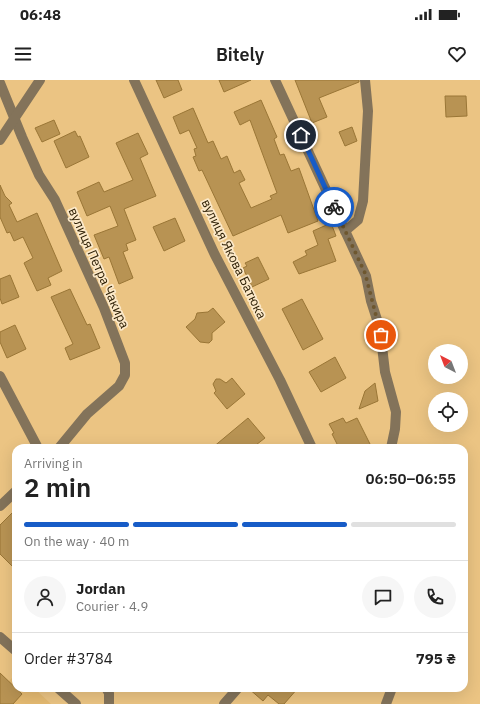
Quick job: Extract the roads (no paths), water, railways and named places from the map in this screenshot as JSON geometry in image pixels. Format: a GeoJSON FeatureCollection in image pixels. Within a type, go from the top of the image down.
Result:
{"type":"FeatureCollection","features":[{"type":"Feature","properties":{"kind":"street"},"geometry":{"type":"LineString","coordinates":[[0,140],[40,80]]}},
{"type":"Feature","properties":{"kind":"street","name":"вулиця Якова Батюка"},"geometry":{"type":"LineString","coordinates":[[134,80],[215,255],[280,380],[310,444]]}},
{"type":"Feature","properties":{"kind":"street"},"geometry":{"type":"LineString","coordinates":[[275,80],[365,273],[380,329],[385,372],[396,412],[396,425],[392,444]]}},
{"type":"Feature","properties":{"kind":"street"},"geometry":{"type":"LineString","coordinates":[[345,231],[358,220],[363,201],[368,110],[365,80]]}},
{"type":"Feature","properties":{"kind":"street","name":"вулиця Петра Чакира"},"geometry":{"type":"LineString","coordinates":[[0,83],[39,175],[55,200],[104,308],[126,369],[126,375],[119,386],[87,414],[61,444]]}},
{"type":"Feature","properties":{"kind":"street"},"geometry":{"type":"LineString","coordinates":[[0,376],[36,444]]}},
{"type":"Feature","properties":{"kind":"street"},"geometry":{"type":"LineString","coordinates":[[0,506],[12,495]]}},
{"type":"Feature","properties":{"kind":"street"},"geometry":{"type":"LineString","coordinates":[[0,637],[12,648]]}},
{"type":"Feature","properties":{"kind":"street"},"geometry":{"type":"LineString","coordinates":[[62,692],[76,704]]}},
{"type":"Feature","properties":{"kind":"street"},"geometry":{"type":"LineString","coordinates":[[108,692],[109,704]]}},
{"type":"Feature","properties":{"kind":"street"},"geometry":{"type":"LineString","coordinates":[[224,704],[234,692]]}},
{"type":"Feature","properties":{"kind":"street"},"geometry":{"type":"LineString","coordinates":[[386,704],[390,692]]}}]}
